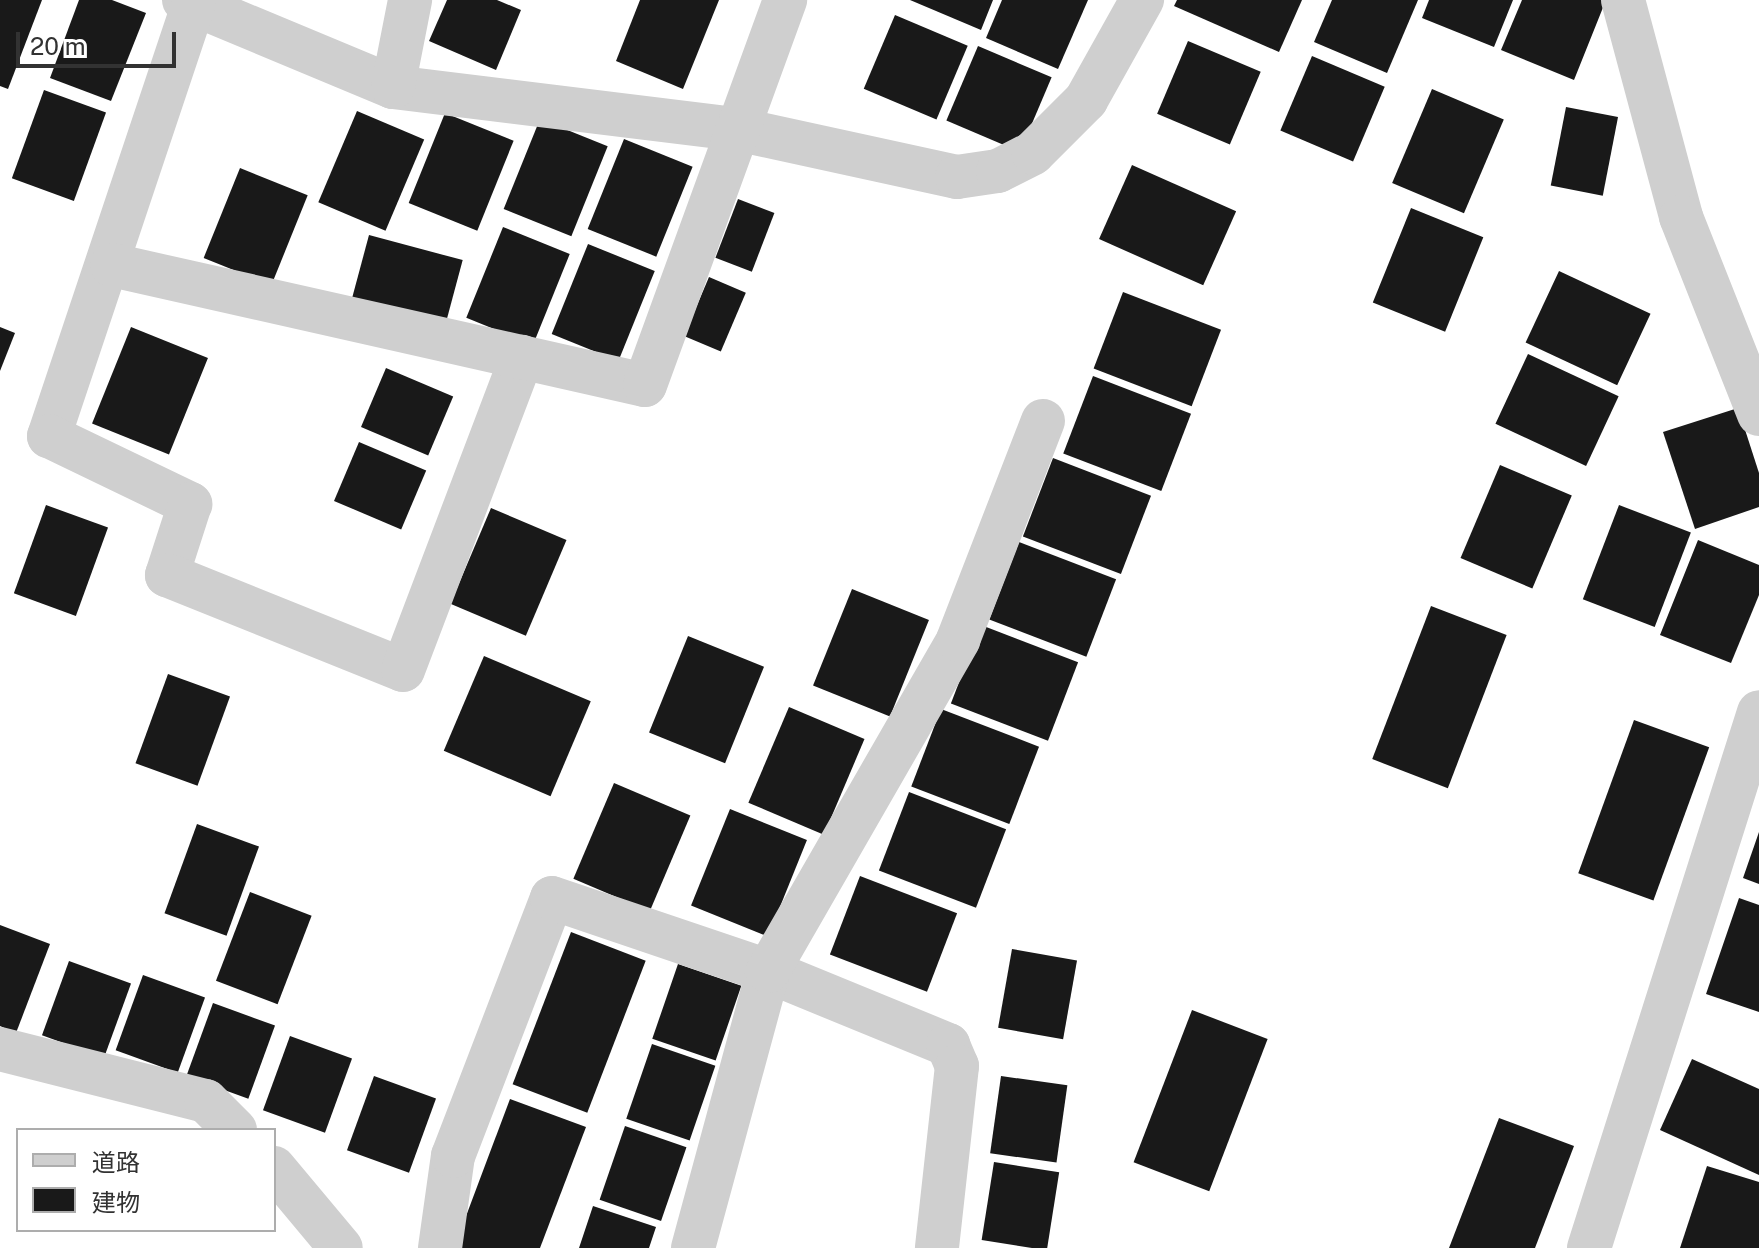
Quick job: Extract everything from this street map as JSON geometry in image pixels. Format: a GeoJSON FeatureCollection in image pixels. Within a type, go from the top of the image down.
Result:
{"type":"FeatureCollection","features":[{"type":"Feature","properties":{"kind":"street"},"geometry":{"type":"LineString","coordinates":[[393,87],[410,0]]}},
{"type":"Feature","properties":{"kind":"street"},"geometry":{"type":"LineString","coordinates":[[112,265],[645,385],[741,130],[785,0]]}},
{"type":"Feature","properties":{"kind":"street"},"geometry":{"type":"LineString","coordinates":[[522,357],[403,670],[167,575],[190,504],[49,436],[112,265],[189,2],[393,87],[741,130],[957,177],[998,171],[1033,153],[1086,100],[1142,0]]}},
{"type":"Feature","properties":{"kind":"street"},"geometry":{"type":"LineString","coordinates":[[1623,0],[1681,217],[1759,414]]}},
{"type":"Feature","properties":{"kind":"street"},"geometry":{"type":"LineString","coordinates":[[693,1248],[768,971],[958,640],[1043,421]]}},
{"type":"Feature","properties":{"kind":"street"},"geometry":{"type":"LineString","coordinates":[[1589,1248],[1759,712]]}},
{"type":"Feature","properties":{"kind":"street"},"geometry":{"type":"LineString","coordinates":[[440,1248],[453,1156],[552,898],[768,971],[948,1045],[957,1066],[937,1248]]}},
{"type":"Feature","properties":{"kind":"street"},"geometry":{"type":"LineString","coordinates":[[0,1049],[206,1101],[233,1128]]}},
{"type":"Feature","properties":{"kind":"street"},"geometry":{"type":"LineString","coordinates":[[276,1170],[341,1248]]}},
{"type":"Feature","properties":{"kind":"building"},"geometry":{"type":"Polygon","coordinates":[[[0,0],[42,0],[8,89],[0,86],[0,0]]]}},
{"type":"Feature","properties":{"kind":"building"},"geometry":{"type":"Polygon","coordinates":[[[79,0],[112,0],[146,13],[111,101],[50,78],[79,0]]]}},
{"type":"Feature","properties":{"kind":"building"},"geometry":{"type":"Polygon","coordinates":[[[447,0],[497,0],[521,10],[496,70],[429,41],[447,0]]]}},
{"type":"Feature","properties":{"kind":"building"},"geometry":{"type":"Polygon","coordinates":[[[640,0],[719,0],[683,89],[616,61],[640,0]]]}},
{"type":"Feature","properties":{"kind":"building"},"geometry":{"type":"Polygon","coordinates":[[[910,0],[993,0],[981,30],[910,0]]]}},
{"type":"Feature","properties":{"kind":"building"},"geometry":{"type":"Polygon","coordinates":[[[1002,0],[1088,0],[1058,69],[986,38],[1002,0]]]}},
{"type":"Feature","properties":{"kind":"building"},"geometry":{"type":"Polygon","coordinates":[[[1177,0],[1302,0],[1279,52],[1174,6],[1177,0]]]}},
{"type":"Feature","properties":{"kind":"building"},"geometry":{"type":"Polygon","coordinates":[[[1332,0],[1418,0],[1387,73],[1314,42],[1332,0]]]}},
{"type":"Feature","properties":{"kind":"building"},"geometry":{"type":"Polygon","coordinates":[[[1429,0],[1513,0],[1494,47],[1422,18],[1429,0]]]}},
{"type":"Feature","properties":{"kind":"building"},"geometry":{"type":"Polygon","coordinates":[[[1522,0],[1606,0],[1574,80],[1501,50],[1522,0]]]}},
{"type":"Feature","properties":{"kind":"building"},"geometry":{"type":"Polygon","coordinates":[[[895,15],[968,46],[936,120],[864,89],[895,15]]]}},
{"type":"Feature","properties":{"kind":"building"},"geometry":{"type":"Polygon","coordinates":[[[1188,41],[1261,72],[1230,145],[1157,114],[1188,41]]]}},
{"type":"Feature","properties":{"kind":"building"},"geometry":{"type":"Polygon","coordinates":[[[978,46],[1052,77],[1020,152],[946,121],[978,46]]]}},
{"type":"Feature","properties":{"kind":"building"},"geometry":{"type":"Polygon","coordinates":[[[1312,56],[1385,87],[1353,161],[1280,131],[1312,56]]]}},
{"type":"Feature","properties":{"kind":"building"},"geometry":{"type":"Polygon","coordinates":[[[1432,89],[1504,119],[1464,213],[1392,183],[1432,89]]]}},
{"type":"Feature","properties":{"kind":"building"},"geometry":{"type":"Polygon","coordinates":[[[44,90],[106,113],[74,201],[12,178],[44,90]]]}},
{"type":"Feature","properties":{"kind":"building"},"geometry":{"type":"Polygon","coordinates":[[[1566,107],[1618,117],[1603,196],[1551,186],[1566,107]]]}},
{"type":"Feature","properties":{"kind":"building"},"geometry":{"type":"Polygon","coordinates":[[[357,111],[424,140],[386,231],[318,202],[357,111]]]}},
{"type":"Feature","properties":{"kind":"building"},"geometry":{"type":"Polygon","coordinates":[[[445,113],[514,141],[477,231],[409,203],[445,113]]]}},
{"type":"Feature","properties":{"kind":"building"},"geometry":{"type":"Polygon","coordinates":[[[540,119],[608,146],[571,236],[504,209],[540,119]]]}},
{"type":"Feature","properties":{"kind":"building"},"geometry":{"type":"Polygon","coordinates":[[[624,139],[693,167],[656,257],[588,229],[624,139]]]}},
{"type":"Feature","properties":{"kind":"building"},"geometry":{"type":"Polygon","coordinates":[[[1132,165],[1236,211],[1203,285],[1099,239],[1132,165]]]}},
{"type":"Feature","properties":{"kind":"building"},"geometry":{"type":"Polygon","coordinates":[[[240,168],[308,195],[271,285],[204,258],[240,168]]]}},
{"type":"Feature","properties":{"kind":"building"},"geometry":{"type":"Polygon","coordinates":[[[738,199],[774,213],[752,272],[715,258],[738,199]]]}},
{"type":"Feature","properties":{"kind":"building"},"geometry":{"type":"Polygon","coordinates":[[[1411,208],[1483,237],[1445,332],[1373,303],[1411,208]]]}},
{"type":"Feature","properties":{"kind":"building"},"geometry":{"type":"Polygon","coordinates":[[[503,227],[570,254],[533,345],[466,318],[503,227]]]}},
{"type":"Feature","properties":{"kind":"building"},"geometry":{"type":"Polygon","coordinates":[[[369,235],[463,260],[444,331],[350,306],[369,235]]]}},
{"type":"Feature","properties":{"kind":"building"},"geometry":{"type":"Polygon","coordinates":[[[588,244],[655,271],[618,361],[552,334],[588,244]]]}},
{"type":"Feature","properties":{"kind":"building"},"geometry":{"type":"Polygon","coordinates":[[[1559,271],[1651,314],[1617,385],[1526,343],[1559,271]]]}},
{"type":"Feature","properties":{"kind":"building"},"geometry":{"type":"Polygon","coordinates":[[[709,277],[746,293],[721,352],[684,336],[709,277]]]}},
{"type":"Feature","properties":{"kind":"building"},"geometry":{"type":"Polygon","coordinates":[[[1123,292],[1221,330],[1192,406],[1094,369],[1123,292]]]}},
{"type":"Feature","properties":{"kind":"building"},"geometry":{"type":"Polygon","coordinates":[[[0,327],[15,333],[0,371],[0,327]]]}},
{"type":"Feature","properties":{"kind":"building"},"geometry":{"type":"Polygon","coordinates":[[[131,327],[208,358],[169,455],[92,423],[131,327]]]}},
{"type":"Feature","properties":{"kind":"building"},"geometry":{"type":"Polygon","coordinates":[[[1528,354],[1619,396],[1586,466],[1495,424],[1528,354]]]}},
{"type":"Feature","properties":{"kind":"building"},"geometry":{"type":"Polygon","coordinates":[[[386,368],[453,397],[428,455],[361,427],[386,368]]]}},
{"type":"Feature","properties":{"kind":"building"},"geometry":{"type":"Polygon","coordinates":[[[1093,376],[1191,414],[1161,491],[1063,453],[1093,376]]]}},
{"type":"Feature","properties":{"kind":"building"},"geometry":{"type":"Polygon","coordinates":[[[1738,408],[1759,473],[1759,507],[1695,529],[1663,432],[1738,408]]]}},
{"type":"Feature","properties":{"kind":"building"},"geometry":{"type":"Polygon","coordinates":[[[359,442],[426,471],[401,529],[334,501],[359,442]]]}},
{"type":"Feature","properties":{"kind":"building"},"geometry":{"type":"Polygon","coordinates":[[[1053,458],[1151,496],[1121,574],[1023,536],[1053,458]]]}},
{"type":"Feature","properties":{"kind":"building"},"geometry":{"type":"Polygon","coordinates":[[[1500,465],[1572,495],[1532,588],[1461,558],[1500,465]]]}},
{"type":"Feature","properties":{"kind":"building"},"geometry":{"type":"Polygon","coordinates":[[[46,505],[108,528],[76,616],[14,593],[46,505]]]}},
{"type":"Feature","properties":{"kind":"building"},"geometry":{"type":"Polygon","coordinates":[[[1619,505],[1691,533],[1655,627],[1583,599],[1619,505]]]}},
{"type":"Feature","properties":{"kind":"building"},"geometry":{"type":"Polygon","coordinates":[[[491,508],[566,540],[526,636],[450,604],[491,508]]]}},
{"type":"Feature","properties":{"kind":"building"},"geometry":{"type":"Polygon","coordinates":[[[1698,540],[1759,565],[1759,595],[1731,663],[1660,635],[1698,540]]]}},
{"type":"Feature","properties":{"kind":"building"},"geometry":{"type":"Polygon","coordinates":[[[1019,542],[1116,579],[1086,657],[989,619],[1019,542]]]}},
{"type":"Feature","properties":{"kind":"building"},"geometry":{"type":"Polygon","coordinates":[[[852,589],[929,620],[890,717],[813,685],[852,589]]]}},
{"type":"Feature","properties":{"kind":"building"},"geometry":{"type":"Polygon","coordinates":[[[1431,606],[1507,635],[1448,788],[1372,759],[1431,606]]]}},
{"type":"Feature","properties":{"kind":"building"},"geometry":{"type":"Polygon","coordinates":[[[981,625],[1078,662],[1048,741],[951,703],[981,625]]]}},
{"type":"Feature","properties":{"kind":"building"},"geometry":{"type":"Polygon","coordinates":[[[688,636],[764,667],[725,763],[649,732],[688,636]]]}},
{"type":"Feature","properties":{"kind":"building"},"geometry":{"type":"Polygon","coordinates":[[[484,656],[591,701],[551,796],[444,751],[484,656]]]}},
{"type":"Feature","properties":{"kind":"building"},"geometry":{"type":"Polygon","coordinates":[[[168,674],[230,697],[198,786],[136,763],[168,674]]]}},
{"type":"Feature","properties":{"kind":"building"},"geometry":{"type":"Polygon","coordinates":[[[789,707],[864,739],[824,835],[748,803],[789,707]]]}},
{"type":"Feature","properties":{"kind":"building"},"geometry":{"type":"Polygon","coordinates":[[[941,709],[1039,747],[1009,824],[911,786],[941,709]]]}},
{"type":"Feature","properties":{"kind":"building"},"geometry":{"type":"Polygon","coordinates":[[[1634,720],[1709,747],[1653,901],[1578,873],[1634,720]]]}},
{"type":"Feature","properties":{"kind":"building"},"geometry":{"type":"Polygon","coordinates":[[[614,783],[690,815],[650,911],[573,879],[614,783]]]}},
{"type":"Feature","properties":{"kind":"building"},"geometry":{"type":"Polygon","coordinates":[[[909,792],[1006,829],[976,908],[879,870],[909,792]]]}},
{"type":"Feature","properties":{"kind":"building"},"geometry":{"type":"Polygon","coordinates":[[[730,809],[807,840],[768,937],[691,905],[730,809]]]}},
{"type":"Feature","properties":{"kind":"building"},"geometry":{"type":"Polygon","coordinates":[[[197,824],[259,847],[227,936],[165,913],[197,824]]]}},
{"type":"Feature","properties":{"kind":"building"},"geometry":{"type":"Polygon","coordinates":[[[1759,832],[1759,884],[1743,878],[1759,832]]]}},
{"type":"Feature","properties":{"kind":"building"},"geometry":{"type":"Polygon","coordinates":[[[860,876],[957,913],[927,992],[830,954],[860,876]]]}},
{"type":"Feature","properties":{"kind":"building"},"geometry":{"type":"Polygon","coordinates":[[[250,892],[312,916],[278,1004],[216,981],[250,892]]]}},
{"type":"Feature","properties":{"kind":"building"},"geometry":{"type":"Polygon","coordinates":[[[1739,898],[1759,905],[1759,1012],[1706,994],[1739,898]]]}},
{"type":"Feature","properties":{"kind":"building"},"geometry":{"type":"Polygon","coordinates":[[[0,925],[50,944],[16,1033],[0,1026],[0,925]]]}},
{"type":"Feature","properties":{"kind":"building"},"geometry":{"type":"Polygon","coordinates":[[[571,932],[646,961],[587,1113],[513,1084],[571,932]]]}},
{"type":"Feature","properties":{"kind":"building"},"geometry":{"type":"Polygon","coordinates":[[[1012,949],[1077,960],[1063,1039],[998,1028],[1012,949]]]}},
{"type":"Feature","properties":{"kind":"building"},"geometry":{"type":"Polygon","coordinates":[[[69,961],[131,984],[104,1058],[42,1035],[69,961]]]}},
{"type":"Feature","properties":{"kind":"building"},"geometry":{"type":"Polygon","coordinates":[[[678,964],[741,986],[716,1061],[652,1039],[678,964]]]}},
{"type":"Feature","properties":{"kind":"building"},"geometry":{"type":"Polygon","coordinates":[[[143,975],[205,998],[178,1073],[116,1050],[143,975]]]}},
{"type":"Feature","properties":{"kind":"building"},"geometry":{"type":"Polygon","coordinates":[[[213,1003],[275,1026],[248,1099],[186,1076],[213,1003]]]}},
{"type":"Feature","properties":{"kind":"building"},"geometry":{"type":"Polygon","coordinates":[[[1192,1010],[1268,1039],[1209,1191],[1134,1162],[1192,1010]]]}},
{"type":"Feature","properties":{"kind":"building"},"geometry":{"type":"Polygon","coordinates":[[[290,1036],[352,1059],[325,1133],[263,1110],[290,1036]]]}},
{"type":"Feature","properties":{"kind":"building"},"geometry":{"type":"Polygon","coordinates":[[[652,1044],[715,1066],[690,1141],[626,1119],[652,1044]]]}},
{"type":"Feature","properties":{"kind":"building"},"geometry":{"type":"Polygon","coordinates":[[[1692,1059],[1759,1089],[1759,1175],[1660,1130],[1692,1059]]]}},
{"type":"Feature","properties":{"kind":"building"},"geometry":{"type":"Polygon","coordinates":[[[374,1076],[436,1099],[409,1173],[347,1150],[374,1076]]]}},
{"type":"Feature","properties":{"kind":"building"},"geometry":{"type":"Polygon","coordinates":[[[1001,1076],[1067,1085],[1056,1163],[990,1153],[1001,1076]]]}},
{"type":"Feature","properties":{"kind":"building"},"geometry":{"type":"Polygon","coordinates":[[[510,1099],[586,1127],[540,1248],[454,1248],[510,1099]]]}},
{"type":"Feature","properties":{"kind":"building"},"geometry":{"type":"Polygon","coordinates":[[[1499,1118],[1574,1146],[1535,1248],[1449,1248],[1499,1118]]]}},
{"type":"Feature","properties":{"kind":"building"},"geometry":{"type":"Polygon","coordinates":[[[625,1126],[686,1147],[661,1221],[600,1200],[625,1126]]]}},
{"type":"Feature","properties":{"kind":"building"},"geometry":{"type":"Polygon","coordinates":[[[994,1162],[1059,1172],[1047,1248],[982,1240],[994,1162]]]}},
{"type":"Feature","properties":{"kind":"building"},"geometry":{"type":"Polygon","coordinates":[[[1707,1166],[1759,1182],[1759,1248],[1680,1248],[1707,1166]]]}},
{"type":"Feature","properties":{"kind":"building"},"geometry":{"type":"Polygon","coordinates":[[[593,1206],[656,1227],[649,1248],[579,1248],[593,1206]]]}}]}
